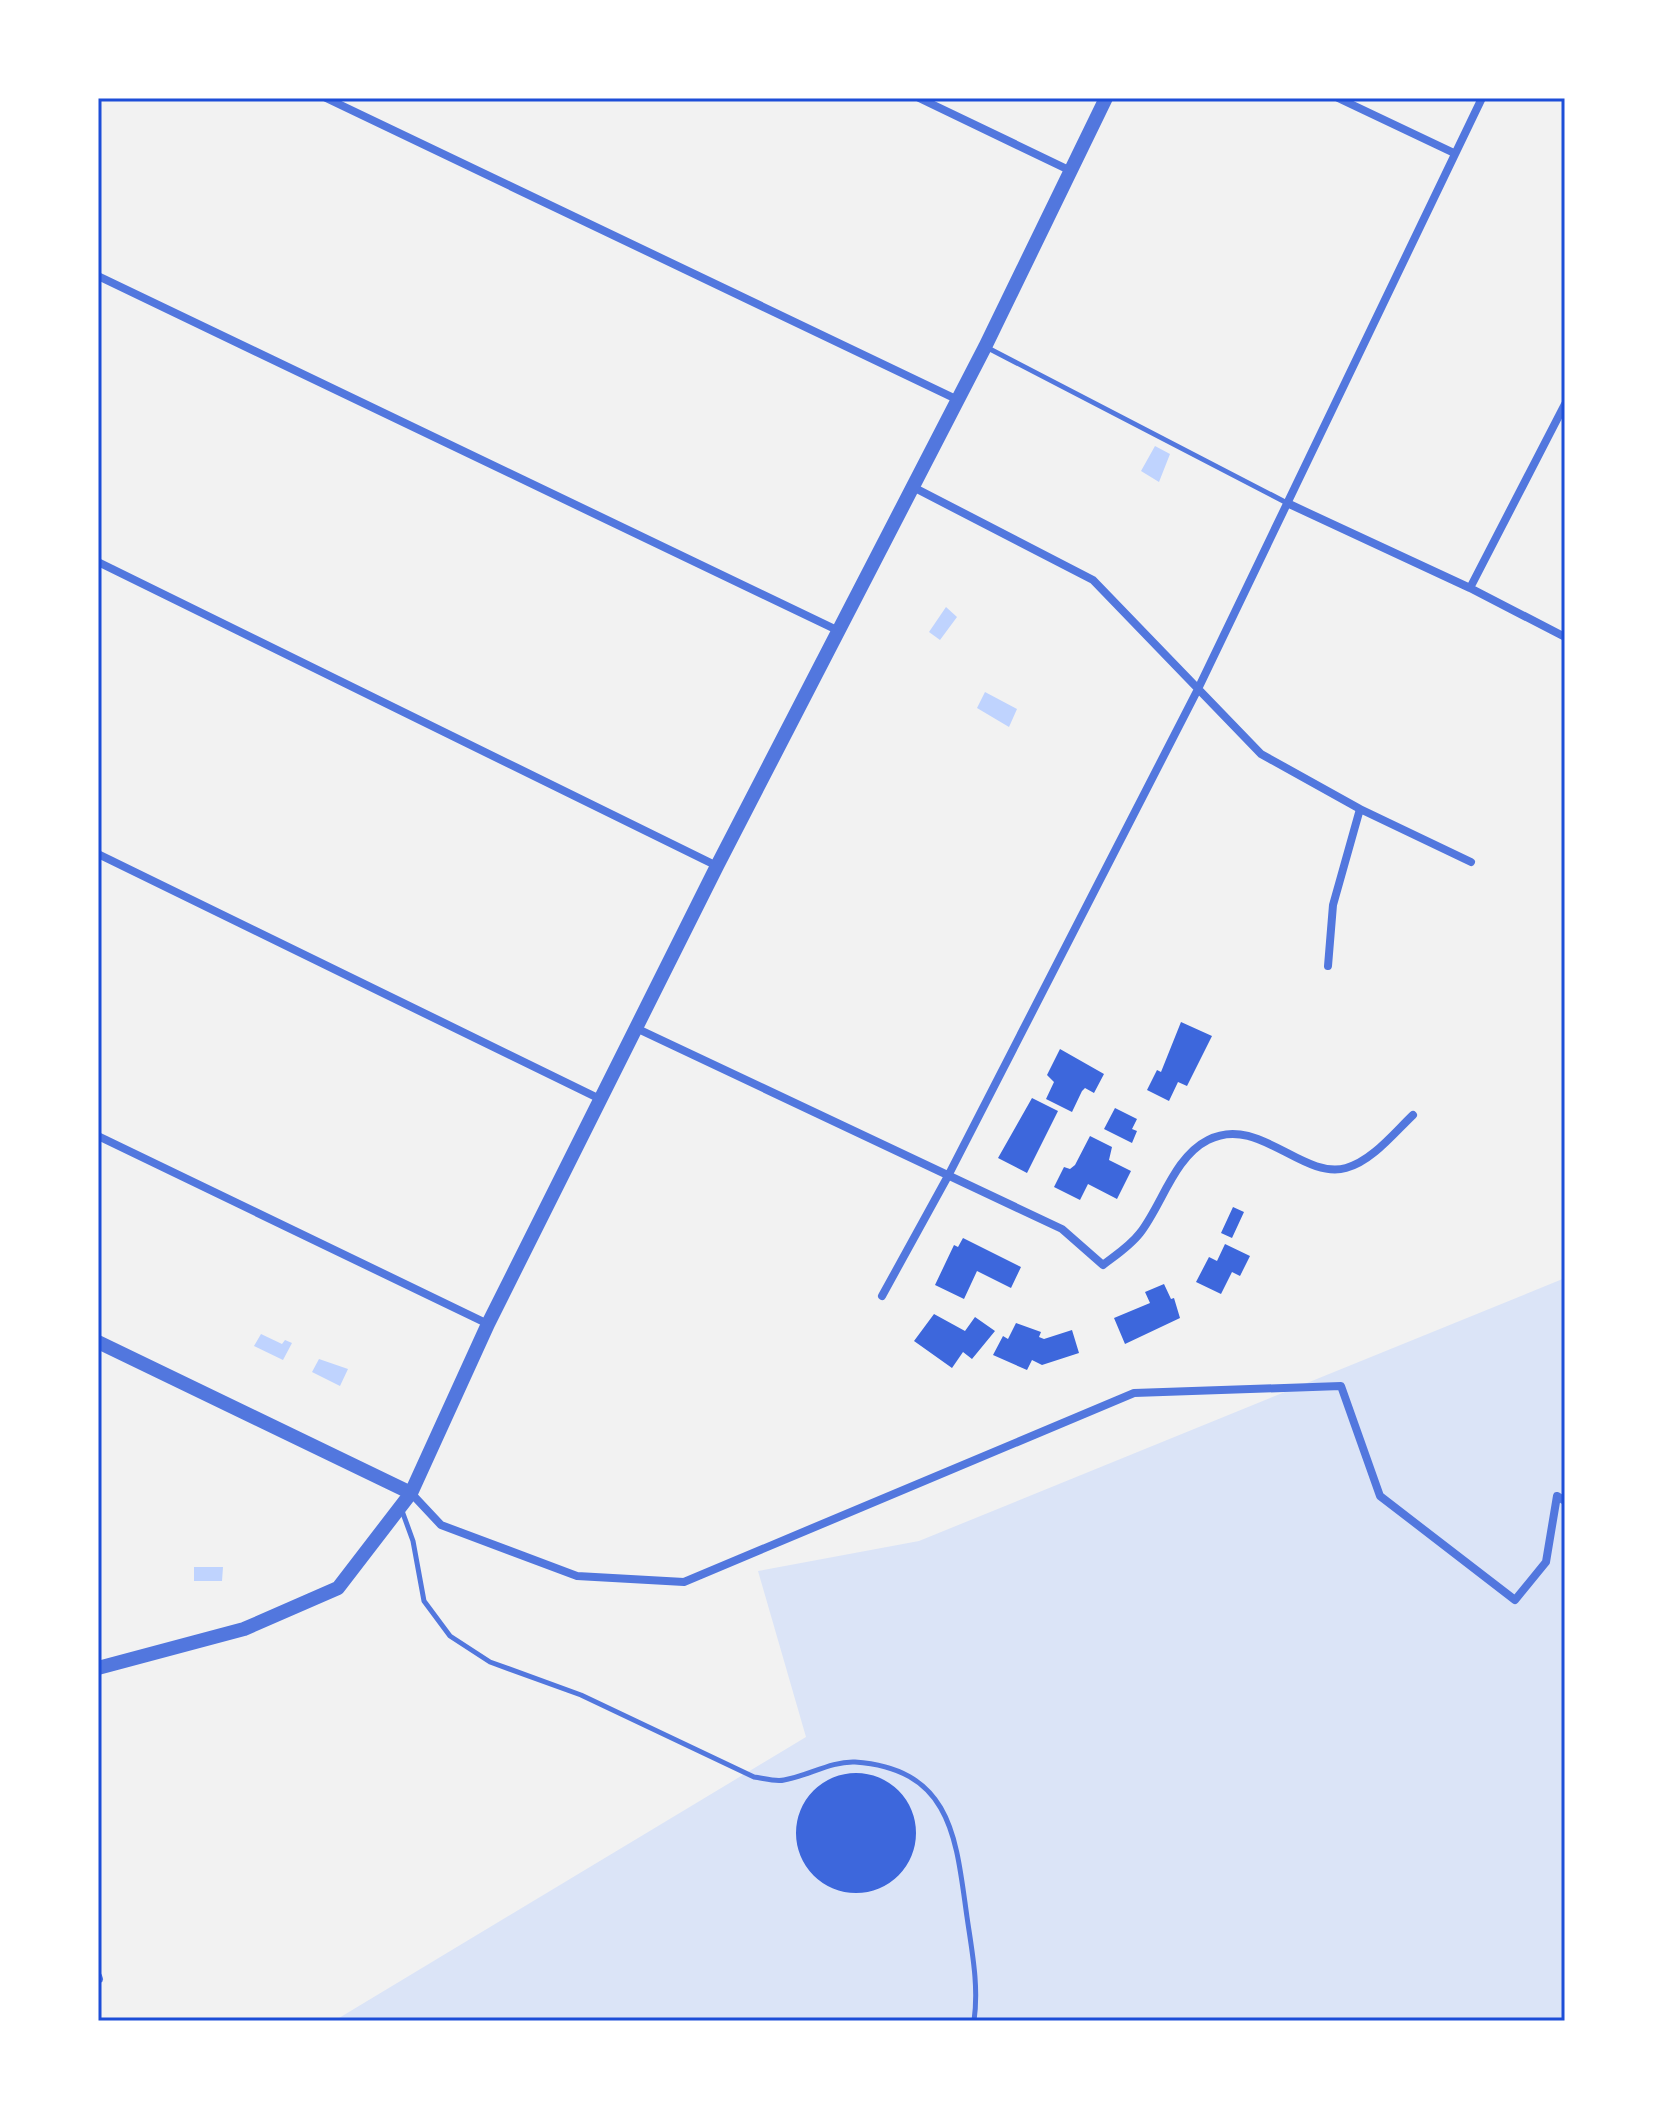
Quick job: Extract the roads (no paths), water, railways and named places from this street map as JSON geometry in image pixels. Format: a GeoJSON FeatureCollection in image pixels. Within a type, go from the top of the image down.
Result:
{"type":"FeatureCollection","features":[{"type":"Feature","properties":{"kind":"street"},"geometry":{"type":"LineString","coordinates":[[326,98],[956,399]]}},
{"type":"Feature","properties":{"kind":"street"},"geometry":{"type":"LineString","coordinates":[[919,98],[1071,171]]}},
{"type":"Feature","properties":{"kind":"street"},"geometry":{"type":"LineString","coordinates":[[98,1668],[244,1629],[338,1588],[411,1493],[488,1324],[603,1100],[717,866],[985,347],[1106,98]]}},
{"type":"Feature","properties":{"kind":"street"},"geometry":{"type":"LineString","coordinates":[[1338,98],[1454,153]]}},
{"type":"Feature","properties":{"kind":"street"},"geometry":{"type":"LineString","coordinates":[[882,1296],[948,1176],[1197,691],[1482,98]]}},
{"type":"Feature","properties":{"kind":"street"},"geometry":{"type":"LineString","coordinates":[[98,276],[840,631]]}},
{"type":"Feature","properties":{"kind":"street"},"geometry":{"type":"LineString","coordinates":[[1470,588],[1565,404]]}},
{"type":"Feature","properties":{"kind":"street"},"geometry":{"type":"LineString","coordinates":[[913,487],[1093,580],[1261,754],[1360,809],[1471,862]]}},
{"type":"Feature","properties":{"kind":"street"},"geometry":{"type":"LineString","coordinates":[[1287,503],[1470,588],[1565,637]]}},
{"type":"Feature","properties":{"kind":"street"},"geometry":{"type":"LineString","coordinates":[[98,562],[717,866]]}},
{"type":"Feature","properties":{"kind":"street"},"geometry":{"type":"LineString","coordinates":[[1328,966],[1333,905],[1360,809]]}},
{"type":"Feature","properties":{"kind":"street"},"geometry":{"type":"LineString","coordinates":[[98,854],[603,1100]]}},
{"type":"Feature","properties":{"kind":"street"},"geometry":{"type":"LineString","coordinates":[[638,1029],[1062,1229],[1103,1265],[1142,1231],[1179,1167],[1207,1140],[1230,1135],[1268,1141],[1320,1169],[1346,1168],[1366,1158],[1413,1115]]}},
{"type":"Feature","properties":{"kind":"street"},"geometry":{"type":"LineString","coordinates":[[98,1136],[488,1324]]}},
{"type":"Feature","properties":{"kind":"street"},"geometry":{"type":"LineString","coordinates":[[98,1342],[411,1493],[441,1525],[577,1576],[684,1582],[1134,1393],[1341,1386],[1380,1496],[1515,1600],[1546,1562],[1557,1496],[1565,1501]]}},
{"type":"Feature","properties":{"kind":"lane"},"geometry":{"type":"LineString","coordinates":[[985,347],[1287,503]]}},
{"type":"Feature","properties":{"kind":"lane"},"geometry":{"type":"LineString","coordinates":[[401,1507],[413,1541],[424,1601],[450,1636],[490,1662],[581,1695],[754,1777],[781,1781],[845,1762],[858,1762],[884,1767],[929,1791],[950,1822],[960,1867],[976,1985],[974,2021]]}},
{"type":"Feature","properties":{"kind":"water"},"geometry":{"type":"Polygon","coordinates":[[[1155,446],[1170,454],[1159,482],[1141,471],[1155,446]]]}},
{"type":"Feature","properties":{"kind":"water"},"geometry":{"type":"Polygon","coordinates":[[[946,607],[957,617],[940,640],[929,632],[946,607]]]}},
{"type":"Feature","properties":{"kind":"water"},"geometry":{"type":"Polygon","coordinates":[[[985,692],[1017,709],[1009,727],[977,708],[985,692]]]}},
{"type":"Feature","properties":{"kind":"water"},"geometry":{"type":"Polygon","coordinates":[[[261,1334],[282,1344],[285,1340],[292,1343],[283,1360],[254,1346],[261,1334]]]}},
{"type":"Feature","properties":{"kind":"water"},"geometry":{"type":"Polygon","coordinates":[[[319,1359],[348,1369],[340,1386],[312,1372],[319,1359]]]}},
{"type":"Feature","properties":{"kind":"water"},"geometry":{"type":"Polygon","coordinates":[[[194,1567],[223,1567],[222,1581],[194,1581],[194,1567]]]}}]}
